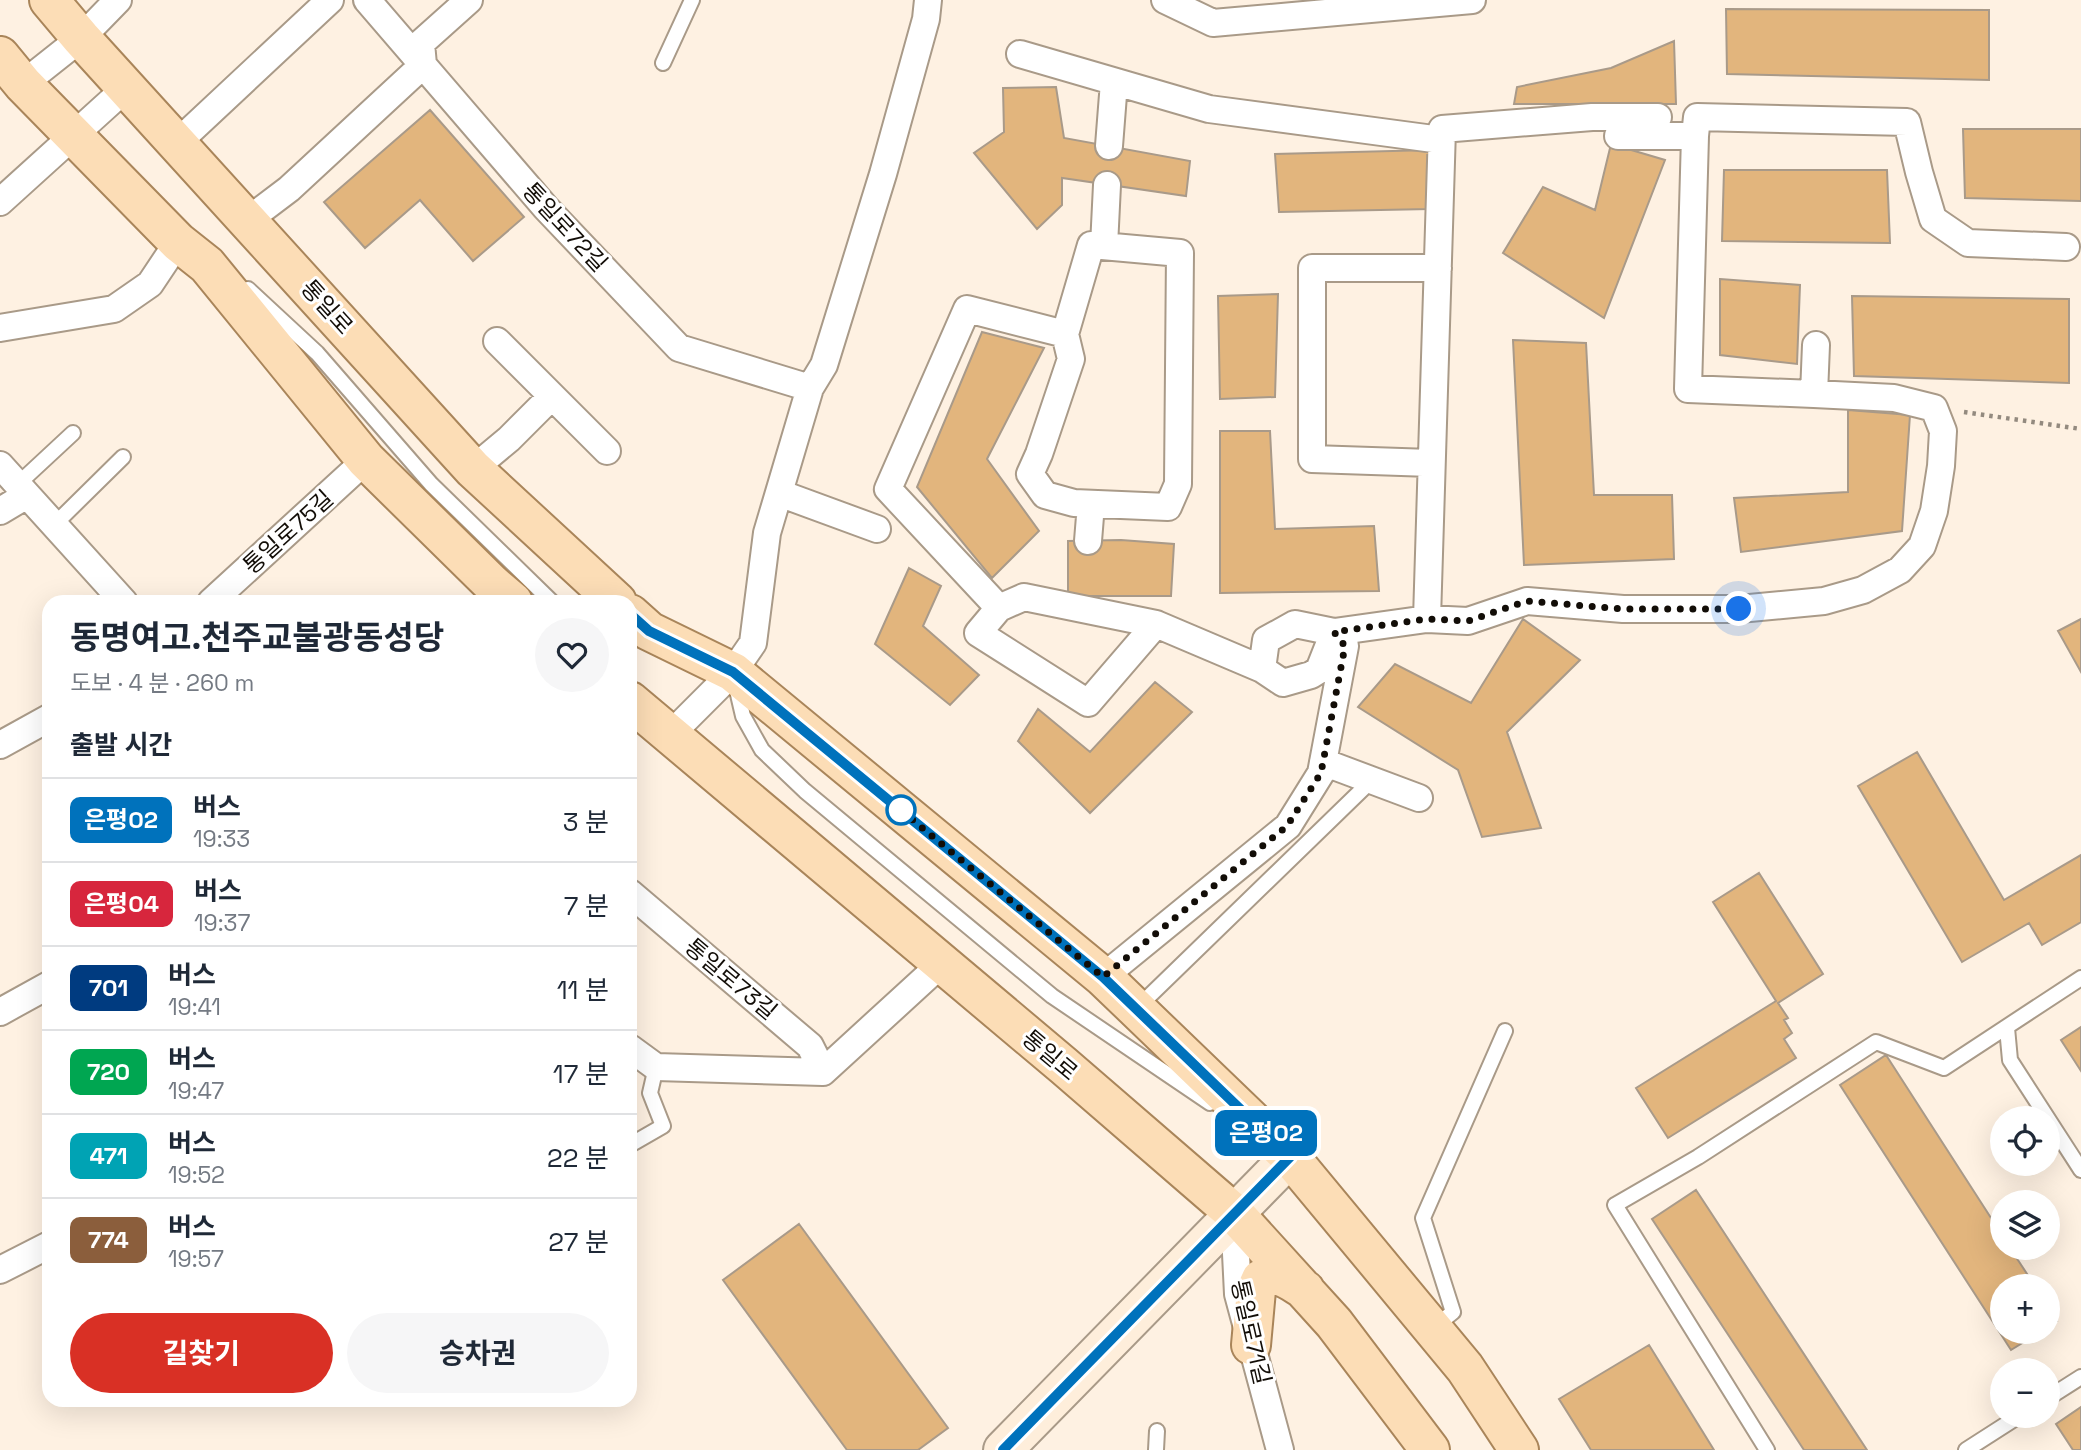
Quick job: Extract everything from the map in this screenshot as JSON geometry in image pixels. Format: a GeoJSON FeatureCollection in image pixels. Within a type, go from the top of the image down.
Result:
{"type":"FeatureCollection","features":[{"type":"Feature","properties":{"kind":"main road","name":"통일로"},"geometry":{"type":"LineString","coordinates":[[49,0],[473,469],[609,595]]}},
{"type":"Feature","properties":{"kind":"main road"},"geometry":{"type":"LineString","coordinates":[[12,70],[178,242],[207,265],[366,460],[505,595]]}},
{"type":"Feature","properties":{"kind":"main road"},"geometry":{"type":"LineString","coordinates":[[637,631],[733,672],[1103,977],[1290,1157],[1465,1368],[1519,1450]]}},
{"type":"Feature","properties":{"kind":"main road","name":"통일로"},"geometry":{"type":"LineString","coordinates":[[637,707],[1064,1066],[1234,1213],[1334,1322],[1430,1450]]}},
{"type":"Feature","properties":{"kind":"main road"},"geometry":{"type":"LineString","coordinates":[[1251,1345],[1256,1290],[1261,1279],[1272,1275],[1281,1276],[1305,1290]]}},
{"type":"Feature","properties":{"kind":"street"},"geometry":{"type":"LineString","coordinates":[[12,70],[81,38],[118,0]]}},
{"type":"Feature","properties":{"kind":"street"},"geometry":{"type":"LineString","coordinates":[[177,143],[330,0]]}},
{"type":"Feature","properties":{"kind":"street","name":"통일로72길"},"geometry":{"type":"LineString","coordinates":[[367,0],[546,208],[678,348],[810,388]]}},
{"type":"Feature","properties":{"kind":"street"},"geometry":{"type":"LineString","coordinates":[[248,220],[289,189],[423,65],[421,43],[469,0]]}},
{"type":"Feature","properties":{"kind":"street"},"geometry":{"type":"LineString","coordinates":[[671,734],[733,672],[753,643],[767,533],[810,388],[824,366],[883,174],[926,19],[928,0]]}},
{"type":"Feature","properties":{"kind":"street"},"geometry":{"type":"LineString","coordinates":[[1165,0],[1213,23],[1472,0]]}},
{"type":"Feature","properties":{"kind":"street"},"geometry":{"type":"LineString","coordinates":[[1020,54],[1209,109],[1441,140]]}},
{"type":"Feature","properties":{"kind":"street"},"geometry":{"type":"LineString","coordinates":[[1109,146],[1114,82]]}},
{"type":"Feature","properties":{"kind":"street"},"geometry":{"type":"LineString","coordinates":[[0,202],[127,87]]}},
{"type":"Feature","properties":{"kind":"street"},"geometry":{"type":"LineString","coordinates":[[1427,619],[1442,130],[1592,117],[1658,117]]}},
{"type":"Feature","properties":{"kind":"street"},"geometry":{"type":"LineString","coordinates":[[1262,670],[1266,640],[1295,625],[1334,632],[1427,619],[1468,621],[1527,601],[1623,609],[1739,609],[1824,601],[1863,590],[1900,570],[1922,547],[1934,511],[1941,466],[1943,431],[1934,408],[1894,398],[1688,389],[1697,117],[1907,122],[1933,219],[1968,243],[2066,247]]}},
{"type":"Feature","properties":{"kind":"street"},"geometry":{"type":"LineString","coordinates":[[1618,136],[1695,136]]}},
{"type":"Feature","properties":{"kind":"street"},"geometry":{"type":"LineString","coordinates":[[1104,246],[1107,185]]}},
{"type":"Feature","properties":{"kind":"street"},"geometry":{"type":"LineString","coordinates":[[0,328],[114,309],[150,284],[178,242]]}},
{"type":"Feature","properties":{"kind":"street"},"geometry":{"type":"LineString","coordinates":[[1091,245],[1104,246],[1180,253],[1178,484],[1168,507],[1074,503],[1045,495],[1030,474],[1071,359],[1065,334],[1091,245]]}},
{"type":"Feature","properties":{"kind":"street"},"geometry":{"type":"LineString","coordinates":[[1432,463],[1312,459],[1312,268],[1438,268]]}},
{"type":"Feature","properties":{"kind":"street"},"geometry":{"type":"LineString","coordinates":[[999,608],[888,489],[967,309],[1065,334]]}},
{"type":"Feature","properties":{"kind":"street"},"geometry":{"type":"LineString","coordinates":[[496,341],[607,451]]}},
{"type":"Feature","properties":{"kind":"street"},"geometry":{"type":"LineString","coordinates":[[1814,394],[1816,345]]}},
{"type":"Feature","properties":{"kind":"street"},"geometry":{"type":"LineString","coordinates":[[473,469],[509,439],[552,396]]}},
{"type":"Feature","properties":{"kind":"street","name":"통일로75길"},"geometry":{"type":"LineString","coordinates":[[219,595],[366,460]]}},
{"type":"Feature","properties":{"kind":"street"},"geometry":{"type":"LineString","coordinates":[[0,511],[15,482],[118,595]]}},
{"type":"Feature","properties":{"kind":"street"},"geometry":{"type":"LineString","coordinates":[[779,493],[877,529]]}},
{"type":"Feature","properties":{"kind":"street"},"geometry":{"type":"LineString","coordinates":[[1088,541],[1091,504]]}},
{"type":"Feature","properties":{"kind":"street"},"geometry":{"type":"LineString","coordinates":[[1157,624],[1088,703],[978,633],[999,608],[1024,597],[1084,602],[1157,624],[1262,670],[1283,683],[1320,670],[1334,632]]}},
{"type":"Feature","properties":{"kind":"street"},"geometry":{"type":"LineString","coordinates":[[1103,977],[1287,826],[1321,773],[1345,646],[1334,632]]}},
{"type":"Feature","properties":{"kind":"street"},"geometry":{"type":"LineString","coordinates":[[0,745],[42,722]]}},
{"type":"Feature","properties":{"kind":"street"},"geometry":{"type":"LineString","coordinates":[[1323,762],[1419,798]]}},
{"type":"Feature","properties":{"kind":"street","name":"통일로73길"},"geometry":{"type":"LineString","coordinates":[[637,899],[810,1046],[823,1072]]}},
{"type":"Feature","properties":{"kind":"street"},"geometry":{"type":"LineString","coordinates":[[637,1053],[656,1067],[823,1072],[941,964]]}},
{"type":"Feature","properties":{"kind":"street"},"geometry":{"type":"LineString","coordinates":[[0,1013],[42,989]]}},
{"type":"Feature","properties":{"kind":"street"},"geometry":{"type":"LineString","coordinates":[[1003,1450],[1290,1157]]}},
{"type":"Feature","properties":{"kind":"street","name":"통일로71길"},"geometry":{"type":"LineString","coordinates":[[1234,1213],[1238,1294],[1280,1450]]}},
{"type":"Feature","properties":{"kind":"street"},"geometry":{"type":"LineString","coordinates":[[0,1270],[42,1249]]}},
{"type":"Feature","properties":{"kind":"lane"},"geometry":{"type":"LineString","coordinates":[[663,63],[692,0]]}},
{"type":"Feature","properties":{"kind":"lane"},"geometry":{"type":"LineString","coordinates":[[207,265],[241,282],[317,353],[431,484],[545,595]]}},
{"type":"Feature","properties":{"kind":"lane"},"geometry":{"type":"LineString","coordinates":[[15,482],[73,433]]}},
{"type":"Feature","properties":{"kind":"lane"},"geometry":{"type":"LineString","coordinates":[[54,525],[123,457]]}},
{"type":"Feature","properties":{"kind":"lane"},"geometry":{"type":"LineString","coordinates":[[733,672],[743,716],[762,750],[805,791],[1052,996],[1290,1157]]}},
{"type":"Feature","properties":{"kind":"lane"},"geometry":{"type":"LineString","coordinates":[[1136,1009],[1372,780]]}},
{"type":"Feature","properties":{"kind":"lane"},"geometry":{"type":"LineString","coordinates":[[1767,1450],[1615,1205],[1698,1157],[1876,1042],[1944,1068],[2081,978]]}},
{"type":"Feature","properties":{"kind":"lane"},"geometry":{"type":"LineString","coordinates":[[2007,1028],[2010,1060],[2081,1170]]}},
{"type":"Feature","properties":{"kind":"lane"},"geometry":{"type":"LineString","coordinates":[[1431,1330],[1453,1312],[1423,1218],[1505,1031]]}},
{"type":"Feature","properties":{"kind":"lane"},"geometry":{"type":"LineString","coordinates":[[637,1141],[663,1126],[650,1093],[656,1067]]}},
{"type":"Feature","properties":{"kind":"lane"},"geometry":{"type":"LineString","coordinates":[[2060,1390],[2081,1377]]}},
{"type":"Feature","properties":{"kind":"lane"},"geometry":{"type":"LineString","coordinates":[[1966,1450],[2000,1428]]}},
{"type":"Feature","properties":{"kind":"lane"},"geometry":{"type":"LineString","coordinates":[[1156,1450],[1157,1431]]}},
{"type":"Feature","properties":{"kind":"path"},"geometry":{"type":"LineString","coordinates":[[1934,408],[2081,429]]}},
{"type":"Feature","properties":{"kind":"building"},"geometry":{"type":"Polygon","coordinates":[[[1726,9],[1989,10],[1989,80],[1727,74],[1726,9]]]}},
{"type":"Feature","properties":{"kind":"building"},"geometry":{"type":"Polygon","coordinates":[[[1674,41],[1676,104],[1514,104],[1517,87],[1611,68],[1674,41]]]}},
{"type":"Feature","properties":{"kind":"building"},"geometry":{"type":"Polygon","coordinates":[[[1056,87],[1064,138],[1190,161],[1186,196],[1062,178],[1062,205],[1037,229],[974,153],[1004,132],[1003,88],[1056,87]]]}},
{"type":"Feature","properties":{"kind":"building"},"geometry":{"type":"Polygon","coordinates":[[[430,110],[524,217],[473,261],[420,200],[365,248],[324,202],[430,110]]]}},
{"type":"Feature","properties":{"kind":"building"},"geometry":{"type":"Polygon","coordinates":[[[1963,129],[2081,129],[2081,201],[1965,198],[1963,129]]]}},
{"type":"Feature","properties":{"kind":"building"},"geometry":{"type":"Polygon","coordinates":[[[1611,144],[1665,160],[1604,318],[1503,253],[1543,187],[1595,210],[1611,144]]]}},
{"type":"Feature","properties":{"kind":"building"},"geometry":{"type":"Polygon","coordinates":[[[1431,150],[1430,209],[1279,212],[1275,154],[1431,150]]]}},
{"type":"Feature","properties":{"kind":"building"},"geometry":{"type":"Polygon","coordinates":[[[1724,170],[1887,170],[1890,243],[1722,241],[1724,170]]]}},
{"type":"Feature","properties":{"kind":"building"},"geometry":{"type":"Polygon","coordinates":[[[1720,279],[1800,285],[1797,364],[1720,355],[1720,279]]]}},
{"type":"Feature","properties":{"kind":"building"},"geometry":{"type":"Polygon","coordinates":[[[1278,294],[1275,397],[1220,399],[1218,296],[1278,294]]]}},
{"type":"Feature","properties":{"kind":"building"},"geometry":{"type":"Polygon","coordinates":[[[1852,296],[2069,299],[2069,383],[1854,376],[1852,296]]]}},
{"type":"Feature","properties":{"kind":"building"},"geometry":{"type":"Polygon","coordinates":[[[982,332],[1044,348],[987,459],[1039,531],[992,578],[917,487],[982,332]]]}},
{"type":"Feature","properties":{"kind":"building"},"geometry":{"type":"Polygon","coordinates":[[[1513,340],[1586,343],[1594,495],[1672,495],[1674,559],[1524,565],[1513,340]]]}},
{"type":"Feature","properties":{"kind":"building"},"geometry":{"type":"Polygon","coordinates":[[[1848,410],[1910,415],[1902,531],[1741,552],[1734,498],[1848,492],[1848,410]]]}},
{"type":"Feature","properties":{"kind":"building"},"geometry":{"type":"Polygon","coordinates":[[[1220,431],[1270,431],[1275,529],[1374,526],[1379,591],[1220,593],[1220,431]]]}},
{"type":"Feature","properties":{"kind":"building"},"geometry":{"type":"Polygon","coordinates":[[[1121,540],[1174,544],[1171,596],[1068,596],[1068,541],[1121,540]]]}},
{"type":"Feature","properties":{"kind":"building"},"geometry":{"type":"Polygon","coordinates":[[[909,568],[941,586],[923,626],[979,675],[950,705],[875,644],[909,568]]]}},
{"type":"Feature","properties":{"kind":"building"},"geometry":{"type":"Polygon","coordinates":[[[1523,619],[1580,660],[1507,732],[1541,828],[1482,837],[1458,770],[1358,707],[1395,664],[1471,703],[1523,619]]]}},
{"type":"Feature","properties":{"kind":"building"},"geometry":{"type":"Polygon","coordinates":[[[2081,619],[2081,672],[2058,631],[2081,619]]]}},
{"type":"Feature","properties":{"kind":"building"},"geometry":{"type":"Polygon","coordinates":[[[1155,682],[1192,712],[1090,813],[1018,741],[1038,709],[1090,752],[1155,682]]]}},
{"type":"Feature","properties":{"kind":"building"},"geometry":{"type":"Polygon","coordinates":[[[1917,752],[2004,900],[2081,855],[2081,922],[2042,945],[2029,923],[1962,962],[1858,786],[1917,752]]]}},
{"type":"Feature","properties":{"kind":"building"},"geometry":{"type":"Polygon","coordinates":[[[1759,873],[1823,974],[1778,1003],[1788,1018],[1784,1020],[1792,1033],[1784,1039],[1796,1058],[1668,1138],[1636,1088],[1776,1001],[1713,902],[1759,873]]]}},
{"type":"Feature","properties":{"kind":"building"},"geometry":{"type":"Polygon","coordinates":[[[2081,1027],[2081,1071],[2061,1040],[2081,1027]]]}},
{"type":"Feature","properties":{"kind":"building"},"geometry":{"type":"Polygon","coordinates":[[[1886,1055],[1990,1216],[1990,1260],[2018,1260],[2027,1274],[1990,1274],[1990,1317],[1840,1085],[1886,1055]]]}},
{"type":"Feature","properties":{"kind":"building"},"geometry":{"type":"Polygon","coordinates":[[[1696,1190],[1867,1450],[1804,1450],[1652,1219],[1696,1190]]]}},
{"type":"Feature","properties":{"kind":"building"},"geometry":{"type":"Polygon","coordinates":[[[799,1224],[948,1428],[918,1450],[847,1450],[723,1280],[799,1224]]]}},
{"type":"Feature","properties":{"kind":"building"},"geometry":{"type":"Polygon","coordinates":[[[2007,1344],[2021,1344],[2011,1350],[2007,1344]]]}},
{"type":"Feature","properties":{"kind":"building"},"geometry":{"type":"Polygon","coordinates":[[[1649,1345],[1714,1450],[1591,1450],[1559,1399],[1649,1345]]]}},
{"type":"Feature","properties":{"kind":"building"},"geometry":{"type":"Polygon","coordinates":[[[2081,1407],[2081,1450],[2073,1450],[2059,1428],[2060,1421],[2081,1407]]]}},
{"type":"Feature","properties":{"kind":"bus line","name":"은평02"},"geometry":{"type":"LineString","coordinates":[[637,620],[649,631],[733,672],[1103,977],[1290,1157],[1003,1450]]}},
{"type":"Feature","properties":{"kind":"route"},"geometry":{"type":"LineString","coordinates":[[901,810],[897,807],[1103,977],[1287,826],[1321,773],[1345,646],[1334,632],[1427,619],[1468,621],[1527,601],[1623,609],[1739,609]]}}]}
